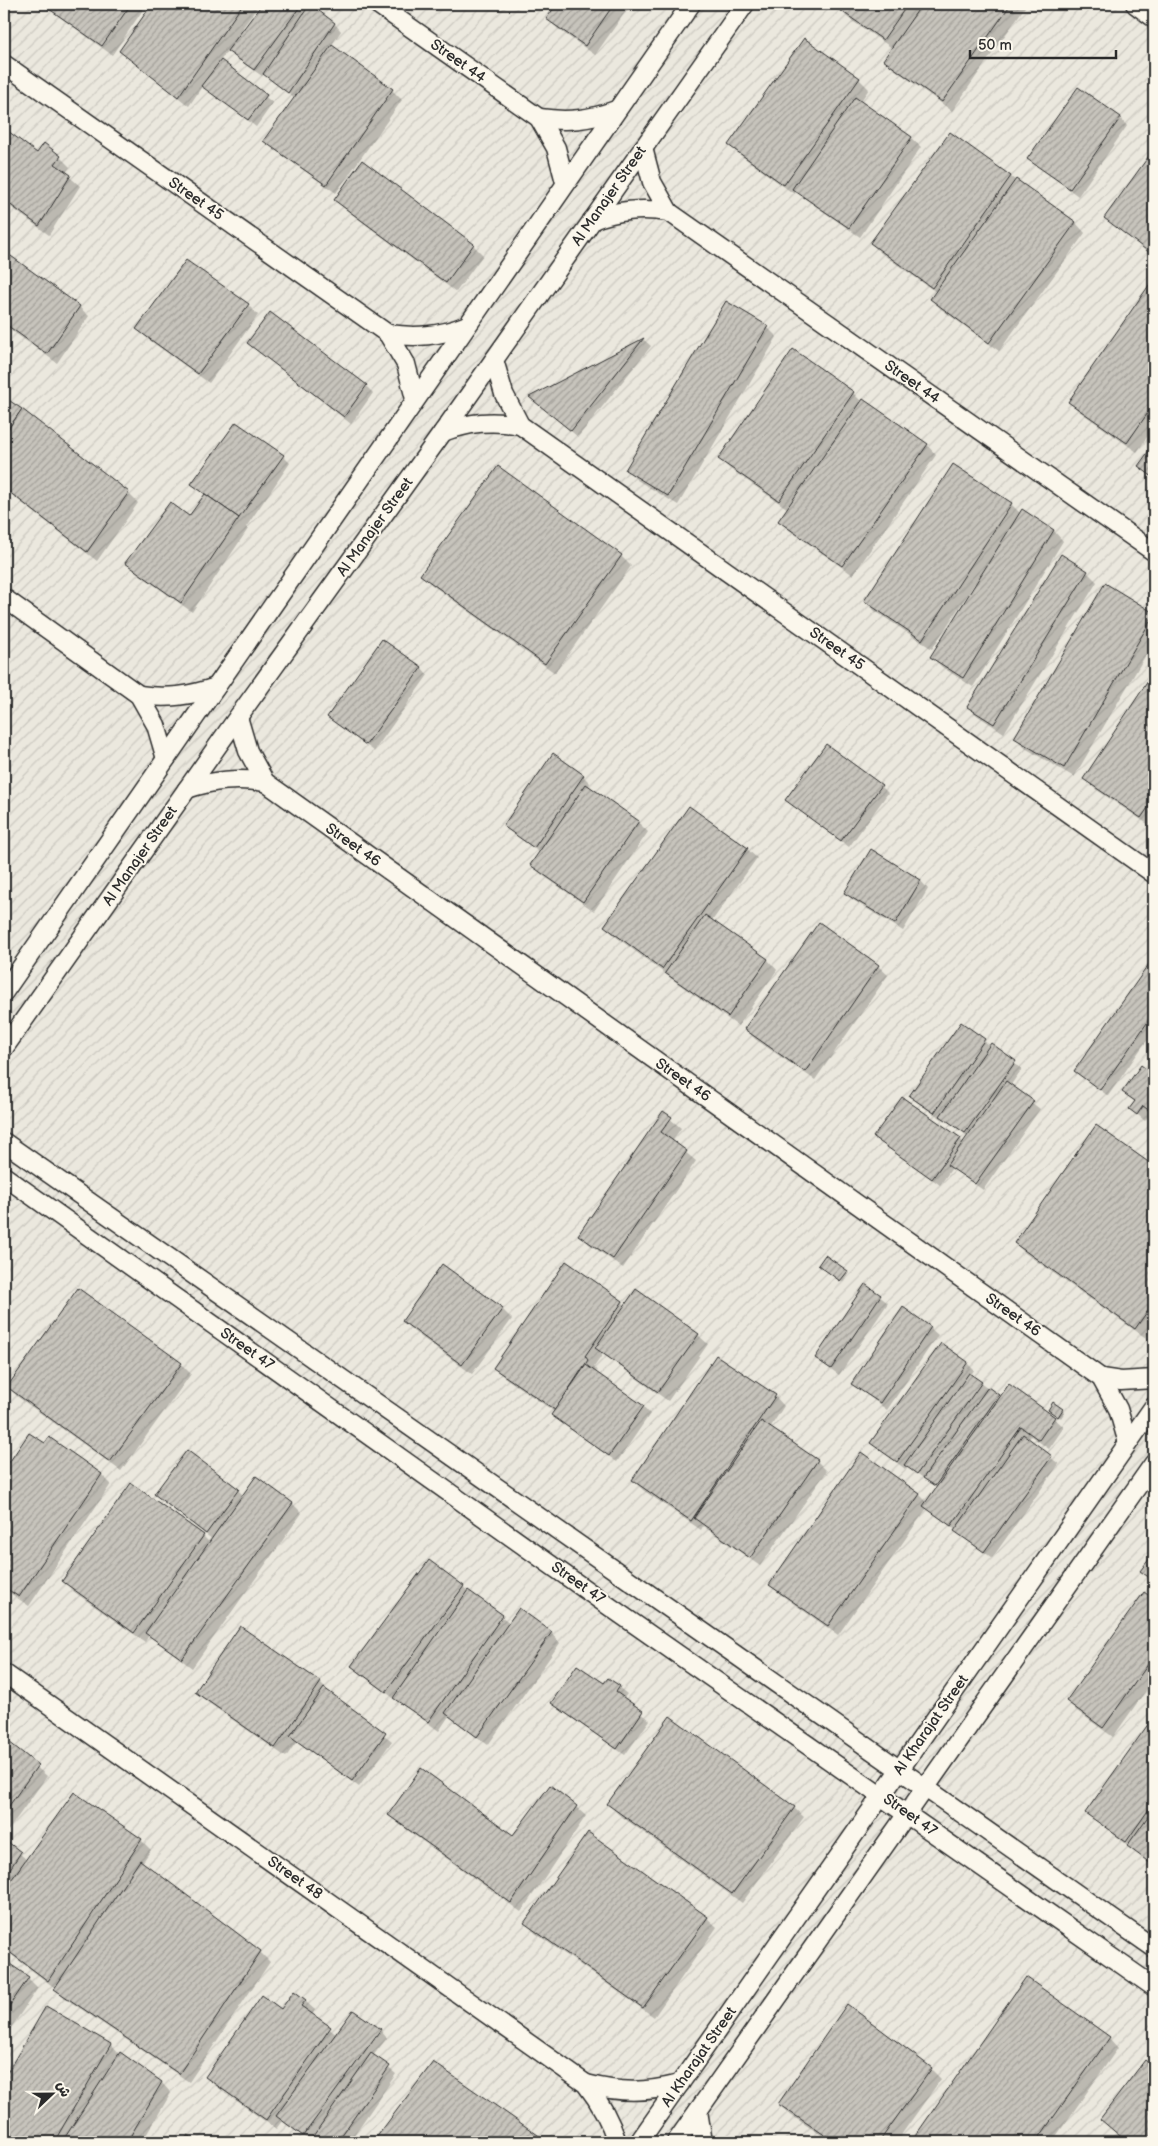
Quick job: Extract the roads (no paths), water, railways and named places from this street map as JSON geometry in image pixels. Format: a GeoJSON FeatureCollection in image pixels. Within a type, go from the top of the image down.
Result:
{"type":"FeatureCollection","features":[{"type":"Feature","properties":{"kind":"street","name":"Street 44"},"geometry":{"type":"LineString","coordinates":[[377,4],[539,118],[556,148],[565,182]]}},
{"type":"Feature","properties":{"kind":"street"},"geometry":{"type":"LineString","coordinates":[[4,992],[565,182],[691,4]]}},
{"type":"Feature","properties":{"kind":"street","name":"Al Manajer Street"},"geometry":{"type":"LineString","coordinates":[[4,1048],[745,4]]}},
{"type":"Feature","properties":{"kind":"street"},"geometry":{"type":"LineString","coordinates":[[1134,4],[1154,18]]}},
{"type":"Feature","properties":{"kind":"street","name":"Street 45"},"geometry":{"type":"LineString","coordinates":[[4,64],[388,334],[406,364],[415,399]]}},
{"type":"Feature","properties":{"kind":"street","name":"Street 44"},"geometry":{"type":"LineString","coordinates":[[539,118],[558,121],[578,120],[598,117],[616,110]]}},
{"type":"Feature","properties":{"kind":"street","name":"Street 44"},"geometry":{"type":"LineString","coordinates":[[643,148],[652,182],[669,212],[1154,552]]}},
{"type":"Feature","properties":{"kind":"street","name":"Street 44"},"geometry":{"type":"LineString","coordinates":[[592,220],[610,213],[630,209],[650,209],[669,212]]}},
{"type":"Feature","properties":{"kind":"street"},"geometry":{"type":"LineString","coordinates":[[388,334],[428,337],[447,333],[465,326]]}},
{"type":"Feature","properties":{"kind":"street","name":"Street 45"},"geometry":{"type":"LineString","coordinates":[[494,360],[504,394],[520,425]]}},
{"type":"Feature","properties":{"kind":"street","name":"Street 45"},"geometry":{"type":"LineString","coordinates":[[443,432],[462,425],[481,422],[501,422],[520,425],[1154,874]]}},
{"type":"Feature","properties":{"kind":"street"},"geometry":{"type":"LineString","coordinates":[[4,598],[139,695],[156,725],[166,759]]}},
{"type":"Feature","properties":{"kind":"street"},"geometry":{"type":"LineString","coordinates":[[139,695],[158,698],[178,697],[198,694],[216,687]]}},
{"type":"Feature","properties":{"kind":"street","name":"Street 46"},"geometry":{"type":"LineString","coordinates":[[238,717],[248,751],[265,782],[1101,1378],[1118,1409],[1128,1443]]}},
{"type":"Feature","properties":{"kind":"street","name":"Street 46"},"geometry":{"type":"LineString","coordinates":[[187,789],[206,782],[226,779],[265,782]]}},
{"type":"Feature","properties":{"kind":"street","name":"Street 47"},"geometry":{"type":"LineString","coordinates":[[4,1142],[1154,1948]]}},
{"type":"Feature","properties":{"kind":"street","name":"Street 47"},"geometry":{"type":"LineString","coordinates":[[8,1182],[1154,1987]]}},
{"type":"Feature","properties":{"kind":"street","name":"Street 46"},"geometry":{"type":"LineString","coordinates":[[1101,1378],[1121,1381],[1154,1378]]}},
{"type":"Feature","properties":{"kind":"street","name":"Al Kharajat Street"},"geometry":{"type":"LineString","coordinates":[[639,2142],[1154,1406]]}},
{"type":"Feature","properties":{"kind":"street","name":"Al Kharajat Street"},"geometry":{"type":"LineString","coordinates":[[676,2142],[1153,1467]]}},
{"type":"Feature","properties":{"kind":"street","name":"Street 48"},"geometry":{"type":"LineString","coordinates":[[4,1673],[586,2084],[600,2102],[617,2142]]}},
{"type":"Feature","properties":{"kind":"street","name":"Street 48"},"geometry":{"type":"LineString","coordinates":[[586,2084],[609,2090],[633,2092],[657,2090],[680,2084]]}},
{"type":"Feature","properties":{"kind":"street"},"geometry":{"type":"LineString","coordinates":[[698,2110],[703,2142]]}}]}
